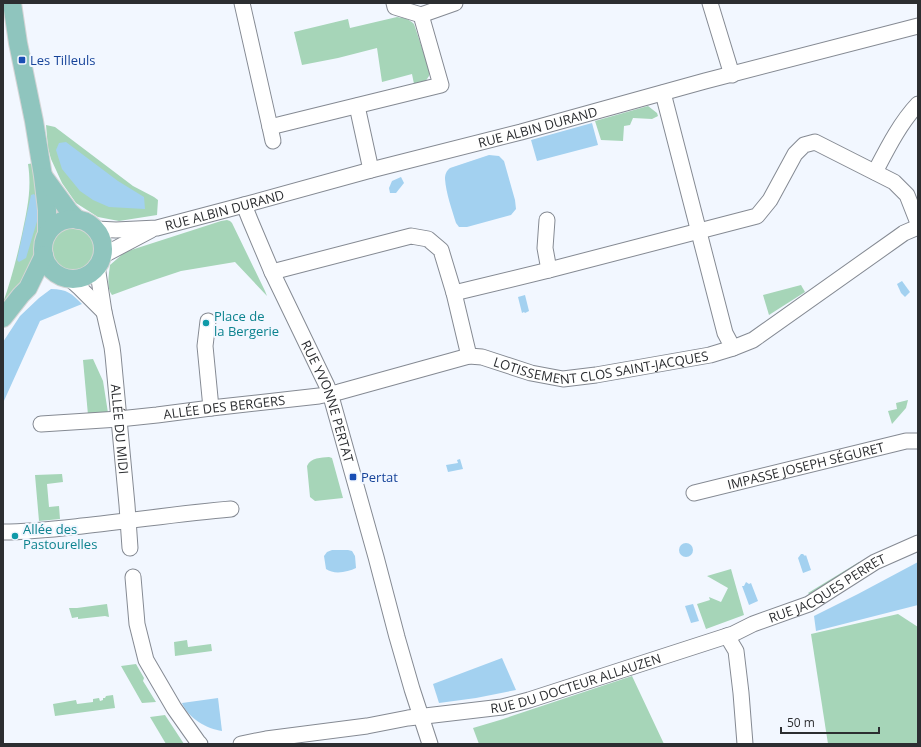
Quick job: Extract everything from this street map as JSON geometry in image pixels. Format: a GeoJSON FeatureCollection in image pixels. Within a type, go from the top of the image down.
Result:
{"type":"FeatureCollection","features":[{"type":"Feature","properties":{"kind":"main road"},"geometry":{"type":"LineString","coordinates":[[12,3],[18,43],[44,176],[47,210],[47,234]]}},
{"type":"Feature","properties":{"kind":"main road"},"geometry":{"type":"LineString","coordinates":[[44,176],[69,211],[78,220]]}},
{"type":"Feature","properties":{"kind":"main road"},"geometry":{"type":"LineString","coordinates":[[28,288],[64,277],[82,277],[93,271],[100,261],[103,249],[100,235],[96,229],[78,220],[71,219],[57,224],[47,234],[44,241],[43,248],[47,263],[52,270],[64,277]]}},
{"type":"Feature","properties":{"kind":"main road"},"geometry":{"type":"LineString","coordinates":[[3,318],[28,288],[44,255]]}},
{"type":"Feature","properties":{"kind":"street"},"geometry":{"type":"LineString","coordinates":[[242,3],[272,134],[357,106],[441,85],[421,15]]}},
{"type":"Feature","properties":{"kind":"street"},"geometry":{"type":"LineString","coordinates":[[394,3],[395,7],[421,15],[455,3]]}},
{"type":"Feature","properties":{"kind":"street"},"geometry":{"type":"LineString","coordinates":[[710,3],[732,75]]}},
{"type":"Feature","properties":{"kind":"street","name":"RUE ALBIN DURAND"},"geometry":{"type":"LineString","coordinates":[[96,229],[156,228],[918,26]]}},
{"type":"Feature","properties":{"kind":"street"},"geometry":{"type":"LineString","coordinates":[[663,93],[725,333],[733,348]]}},
{"type":"Feature","properties":{"kind":"street"},"geometry":{"type":"LineString","coordinates":[[874,172],[903,123],[918,104]]}},
{"type":"Feature","properties":{"kind":"street"},"geometry":{"type":"LineString","coordinates":[[357,106],[371,170]]}},
{"type":"Feature","properties":{"kind":"street"},"geometry":{"type":"LineString","coordinates":[[454,293],[699,232],[757,216],[770,200],[795,154],[804,145],[815,142],[894,182],[907,195],[918,223]]}},
{"type":"Feature","properties":{"kind":"street","name":"RUE YVONNE PERTAT"},"geometry":{"type":"LineString","coordinates":[[244,205],[272,272],[330,394],[397,637],[430,744]]}},
{"type":"Feature","properties":{"kind":"street"},"geometry":{"type":"LineString","coordinates":[[547,220],[545,248],[549,270]]}},
{"type":"Feature","properties":{"kind":"street","name":"LOTISSEMENT CLOS SAINT-JACQUES"},"geometry":{"type":"LineString","coordinates":[[469,356],[482,357],[531,373],[563,379],[596,375],[710,355],[753,340],[904,233],[918,227]]}},
{"type":"Feature","properties":{"kind":"street","name":"RUE ALBIN DURAND"},"geometry":{"type":"LineString","coordinates":[[100,261],[156,228]]}},
{"type":"Feature","properties":{"kind":"street"},"geometry":{"type":"LineString","coordinates":[[272,272],[411,236],[428,239],[441,250],[454,293],[469,356]]}},
{"type":"Feature","properties":{"kind":"street","name":"ALLÉE DU MIDI"},"geometry":{"type":"LineString","coordinates":[[100,261],[104,312],[112,347],[130,548]]}},
{"type":"Feature","properties":{"kind":"street"},"geometry":{"type":"LineString","coordinates":[[64,277],[80,288],[104,312]]}},
{"type":"Feature","properties":{"kind":"street"},"geometry":{"type":"LineString","coordinates":[[208,321],[205,346],[211,408]]}},
{"type":"Feature","properties":{"kind":"street","name":"ALLÉE DES BERGERS"},"geometry":{"type":"LineString","coordinates":[[41,424],[119,419],[330,394],[469,356]]}},
{"type":"Feature","properties":{"kind":"street","name":"IMPASSE JOSEPH SÉGURET"},"geometry":{"type":"LineString","coordinates":[[694,493],[906,441],[918,441]]}},
{"type":"Feature","properties":{"kind":"street"},"geometry":{"type":"LineString","coordinates":[[3,532],[26,532],[231,509]]}},
{"type":"Feature","properties":{"kind":"street","name":"RUE JACQUES PERRET"},"geometry":{"type":"LineString","coordinates":[[732,634],[754,624],[809,604],[875,562],[918,543]]}},
{"type":"Feature","properties":{"kind":"street"},"geometry":{"type":"LineString","coordinates":[[133,577],[137,624],[146,660],[174,708],[200,744]]}},
{"type":"Feature","properties":{"kind":"street"},"geometry":{"type":"LineString","coordinates":[[732,634],[736,651],[741,693],[745,744]]}},
{"type":"Feature","properties":{"kind":"street","name":"RUE DU DOCTEUR ALLAUZEN"},"geometry":{"type":"LineString","coordinates":[[241,744],[266,739],[346,729],[408,718],[502,706],[529,700],[732,634]]}},
{"type":"Feature","properties":{"kind":"green space"},"geometry":{"type":"Polygon","coordinates":[[[397,17],[406,19],[414,24],[429,69],[429,76],[425,82],[414,84],[412,74],[382,82],[377,48],[302,65],[294,32],[348,19],[350,28],[397,17]]]}},
{"type":"Feature","properties":{"kind":"green space"},"geometry":{"type":"Polygon","coordinates":[[[648,106],[657,113],[658,116],[652,119],[633,118],[630,125],[624,126],[623,141],[601,140],[595,121],[648,106]]]}},
{"type":"Feature","properties":{"kind":"green space"},"geometry":{"type":"Polygon","coordinates":[[[46,125],[55,127],[133,186],[158,200],[157,215],[119,221],[98,217],[76,203],[62,183],[51,159],[48,148],[46,125]]]}},
{"type":"Feature","properties":{"kind":"green space"},"geometry":{"type":"Polygon","coordinates":[[[34,163],[44,222],[36,240],[35,257],[32,269],[6,304],[3,303],[16,260],[27,208],[29,191],[28,164],[34,163]]]}},
{"type":"Feature","properties":{"kind":"green space"},"geometry":{"type":"Polygon","coordinates":[[[227,220],[232,223],[267,296],[235,262],[181,271],[112,295],[110,292],[108,285],[110,265],[125,252],[227,220]]]}},
{"type":"Feature","properties":{"kind":"green space"},"geometry":{"type":"Polygon","coordinates":[[[73,227],[85,231],[91,237],[95,249],[91,261],[85,267],[73,271],[61,267],[55,261],[51,249],[55,237],[61,231],[73,227]]]}},
{"type":"Feature","properties":{"kind":"green space"},"geometry":{"type":"Polygon","coordinates":[[[801,285],[805,292],[769,315],[763,295],[801,285]]]}},
{"type":"Feature","properties":{"kind":"green space"},"geometry":{"type":"Polygon","coordinates":[[[93,359],[103,381],[108,413],[88,415],[83,360],[93,359]]]}},
{"type":"Feature","properties":{"kind":"green space"},"geometry":{"type":"Polygon","coordinates":[[[908,400],[906,408],[892,424],[888,411],[897,409],[896,403],[908,400]]]}},
{"type":"Feature","properties":{"kind":"green space"},"geometry":{"type":"Polygon","coordinates":[[[332,458],[343,498],[315,501],[310,497],[307,466],[314,459],[332,458]]]}},
{"type":"Feature","properties":{"kind":"green space"},"geometry":{"type":"Polygon","coordinates":[[[62,474],[63,482],[47,484],[49,507],[59,506],[60,519],[39,521],[35,475],[62,474]]]}},
{"type":"Feature","properties":{"kind":"green space"},"geometry":{"type":"Polygon","coordinates":[[[859,562],[859,564],[811,596],[808,593],[859,562]]]}},
{"type":"Feature","properties":{"kind":"green space"},"geometry":{"type":"Polygon","coordinates":[[[731,569],[744,615],[706,629],[697,604],[710,600],[709,597],[721,602],[728,588],[707,576],[731,569]]]}},
{"type":"Feature","properties":{"kind":"green space"},"geometry":{"type":"Polygon","coordinates":[[[107,604],[109,617],[72,618],[69,608],[77,608],[107,604]]]}},
{"type":"Feature","properties":{"kind":"green space"},"geometry":{"type":"Polygon","coordinates":[[[898,614],[918,627],[918,744],[828,744],[811,634],[898,614]]]}},
{"type":"Feature","properties":{"kind":"green space"},"geometry":{"type":"Polygon","coordinates":[[[187,640],[188,647],[211,644],[212,651],[175,656],[174,642],[187,640]]]}},
{"type":"Feature","properties":{"kind":"green space"},"geometry":{"type":"Polygon","coordinates":[[[136,664],[144,678],[143,681],[156,702],[142,703],[121,666],[136,664]]]}},
{"type":"Feature","properties":{"kind":"green space"},"geometry":{"type":"Polygon","coordinates":[[[632,676],[664,744],[479,744],[473,728],[632,676]]]}},
{"type":"Feature","properties":{"kind":"green space"},"geometry":{"type":"Polygon","coordinates":[[[113,695],[115,708],[55,716],[53,704],[76,700],[77,704],[93,702],[93,699],[99,698],[100,701],[106,696],[113,695]]]}},
{"type":"Feature","properties":{"kind":"green space"},"geometry":{"type":"Polygon","coordinates":[[[165,715],[184,744],[166,744],[150,717],[165,715]]]}},
{"type":"Feature","properties":{"kind":"water"},"geometry":{"type":"Polygon","coordinates":[[[592,123],[598,145],[537,161],[531,140],[592,123]]]}},
{"type":"Feature","properties":{"kind":"water"},"geometry":{"type":"Polygon","coordinates":[[[66,142],[118,181],[144,197],[145,209],[109,207],[93,200],[80,191],[62,169],[56,150],[59,143],[66,142]]]}},
{"type":"Feature","properties":{"kind":"water"},"geometry":{"type":"Polygon","coordinates":[[[489,155],[499,156],[504,161],[515,200],[516,209],[511,215],[467,227],[459,227],[456,223],[448,196],[445,179],[446,173],[450,168],[489,155]]]}},
{"type":"Feature","properties":{"kind":"water"},"geometry":{"type":"Polygon","coordinates":[[[401,177],[404,183],[396,193],[390,193],[389,188],[392,181],[401,177]]]}},
{"type":"Feature","properties":{"kind":"water"},"geometry":{"type":"Polygon","coordinates":[[[34,194],[36,197],[38,218],[26,258],[19,262],[17,260],[31,195],[34,194]]]}},
{"type":"Feature","properties":{"kind":"water"},"geometry":{"type":"Polygon","coordinates":[[[902,281],[910,292],[905,297],[901,293],[897,284],[902,281]]]}},
{"type":"Feature","properties":{"kind":"water"},"geometry":{"type":"Polygon","coordinates":[[[51,289],[65,291],[75,297],[82,304],[40,321],[3,403],[3,342],[20,316],[51,289]]]}},
{"type":"Feature","properties":{"kind":"water"},"geometry":{"type":"Polygon","coordinates":[[[525,295],[529,311],[522,313],[518,297],[525,295]]]}},
{"type":"Feature","properties":{"kind":"water"},"geometry":{"type":"Polygon","coordinates":[[[460,459],[463,469],[448,472],[446,465],[458,463],[457,460],[460,459]]]}},
{"type":"Feature","properties":{"kind":"water"},"geometry":{"type":"Polygon","coordinates":[[[683,543],[689,543],[693,547],[693,553],[689,557],[683,557],[679,553],[679,547],[683,543]]]}},
{"type":"Feature","properties":{"kind":"water"},"geometry":{"type":"Polygon","coordinates":[[[332,550],[352,551],[355,556],[356,568],[341,572],[333,572],[326,569],[324,556],[327,552],[332,550]]]}},
{"type":"Feature","properties":{"kind":"water"},"geometry":{"type":"Polygon","coordinates":[[[801,554],[806,555],[811,570],[803,573],[798,558],[801,554]]]}},
{"type":"Feature","properties":{"kind":"water"},"geometry":{"type":"Polygon","coordinates":[[[918,562],[918,605],[816,631],[814,616],[918,562]]]}},
{"type":"Feature","properties":{"kind":"water"},"geometry":{"type":"Polygon","coordinates":[[[746,582],[749,584],[751,583],[758,601],[749,605],[742,586],[744,586],[746,582]]]}},
{"type":"Feature","properties":{"kind":"water"},"geometry":{"type":"Polygon","coordinates":[[[693,604],[699,621],[691,623],[685,606],[693,604]]]}},
{"type":"Feature","properties":{"kind":"water"},"geometry":{"type":"Polygon","coordinates":[[[502,658],[516,690],[476,698],[439,703],[433,684],[502,658]]]}},
{"type":"Feature","properties":{"kind":"water"},"geometry":{"type":"Polygon","coordinates":[[[218,698],[222,731],[210,728],[193,718],[182,703],[218,698]]]}},
{"type":"Feature","properties":{"kind":"place","name":"Les Tilleuls"},"geometry":{"type":"Point","coordinates":[22,60]}},
{"type":"Feature","properties":{"kind":"place","name":"Place de la Bergerie"},"geometry":{"type":"Point","coordinates":[206,323]}},
{"type":"Feature","properties":{"kind":"place","name":"Pertat"},"geometry":{"type":"Point","coordinates":[353,477]}},
{"type":"Feature","properties":{"kind":"place","name":"Allée des Pastourelles"},"geometry":{"type":"Point","coordinates":[15,536]}}]}
